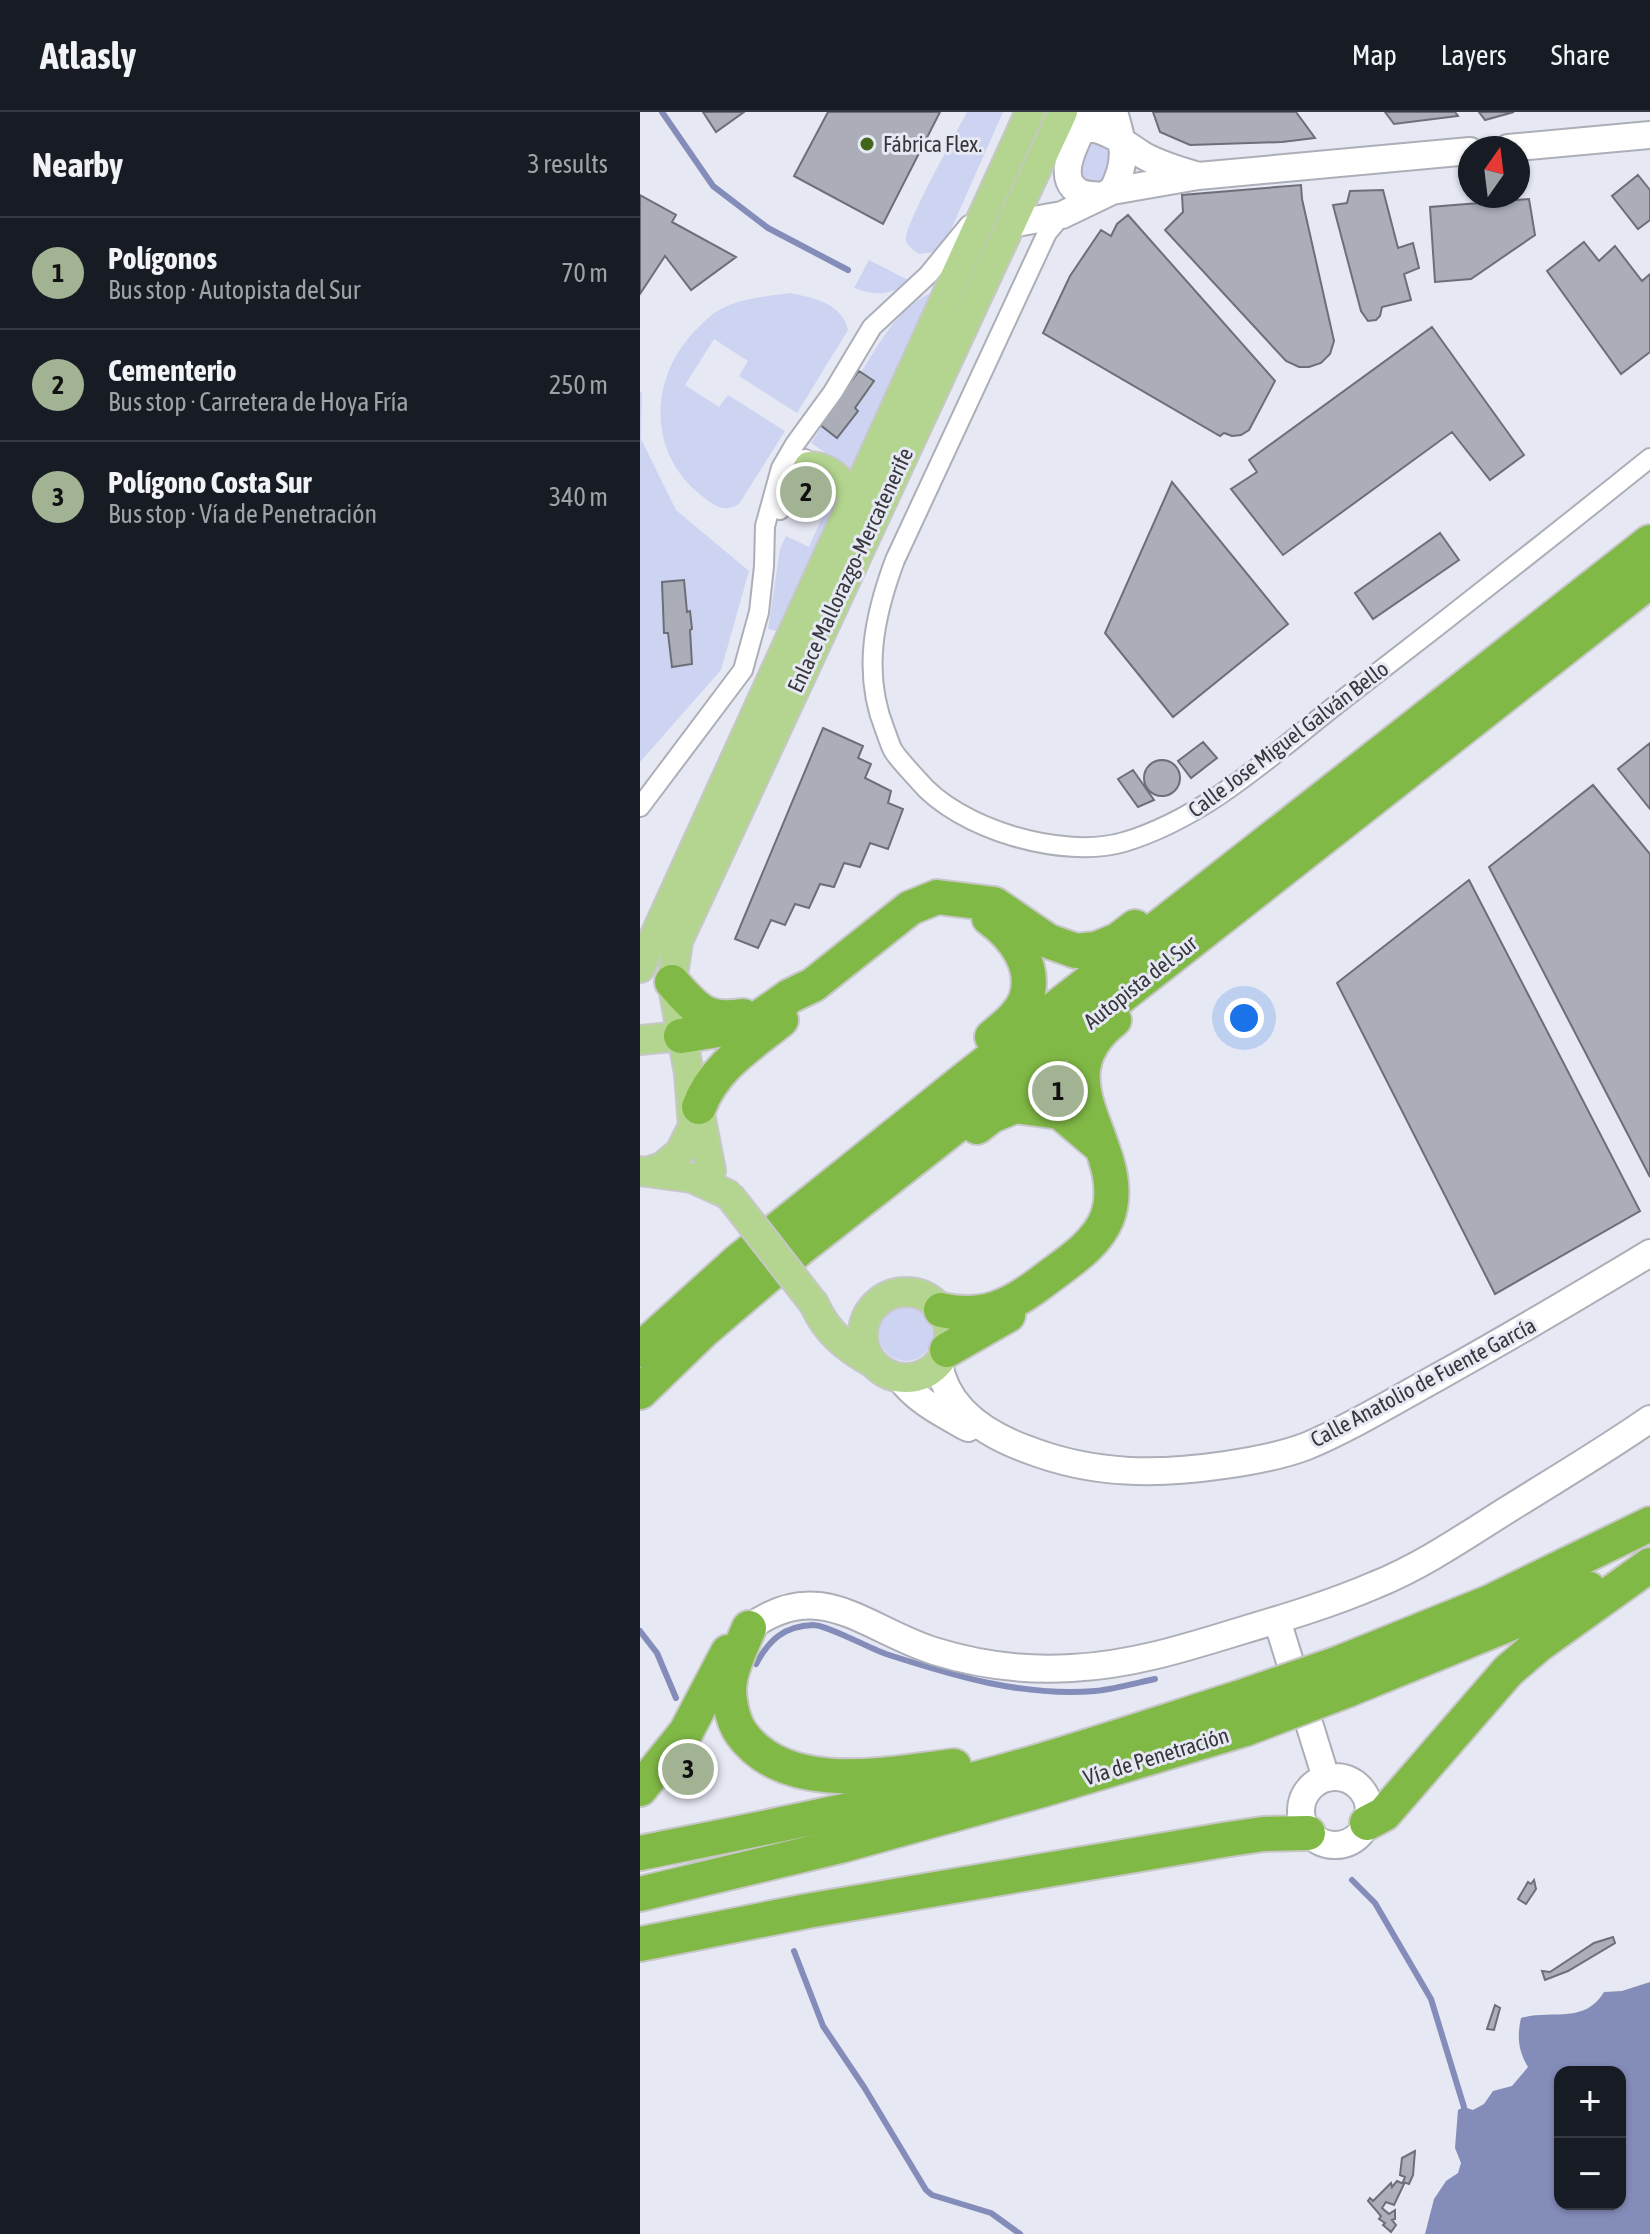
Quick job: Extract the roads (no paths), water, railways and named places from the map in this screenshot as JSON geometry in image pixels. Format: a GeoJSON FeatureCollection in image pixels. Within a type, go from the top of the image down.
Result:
{"type":"FeatureCollection","features":[{"type":"Feature","properties":{"kind":"highway","name":"Autopista del Sur"},"geometry":{"type":"LineString","coordinates":[[640,1350],[737,1262],[964,1080],[1650,542]]}},
{"type":"Feature","properties":{"kind":"highway","name":"Autopista del Sur"},"geometry":{"type":"LineString","coordinates":[[640,1392],[703,1331],[798,1250],[1650,581]]}},
{"type":"Feature","properties":{"kind":"highway"},"geometry":{"type":"LineString","coordinates":[[681,1036],[753,1022],[763,1013],[813,985],[910,908],[937,897],[994,904],[1048,941],[1076,951],[1096,949],[1118,940],[1154,913],[1183,911]]}},
{"type":"Feature","properties":{"kind":"highway"},"geometry":{"type":"LineString","coordinates":[[964,1080],[969,1058],[1018,1012],[1026,1000],[1029,982],[1016,943],[972,901]]}},
{"type":"Feature","properties":{"kind":"highway"},"geometry":{"type":"LineString","coordinates":[[943,1356],[1005,1317],[1023,1296],[1089,1245],[1106,1218],[1112,1190],[1108,1164],[1081,1085],[1088,1049],[1108,1025],[1172,975],[1177,953]]}},
{"type":"Feature","properties":{"kind":"highway"},"geometry":{"type":"LineString","coordinates":[[672,982],[695,1008],[708,1015],[722,1019],[763,1013]]}},
{"type":"Feature","properties":{"kind":"highway"},"geometry":{"type":"LineString","coordinates":[[696,1116],[711,1081],[720,1069],[802,1004],[813,985]]}},
{"type":"Feature","properties":{"kind":"highway"},"geometry":{"type":"LineString","coordinates":[[899,1170],[925,1168],[991,1116],[1015,1106],[1060,1112],[1099,1145]]}},
{"type":"Feature","properties":{"kind":"highway"},"geometry":{"type":"LineString","coordinates":[[941,1310],[964,1315],[982,1313],[1023,1296]]}},
{"type":"Feature","properties":{"kind":"highway","name":"Vía de Penetración"},"geometry":{"type":"LineString","coordinates":[[1344,1676],[1650,1524]]}},
{"type":"Feature","properties":{"kind":"highway","name":"Vía de Penetración"},"geometry":{"type":"LineString","coordinates":[[640,1894],[854,1842],[1042,1790],[1344,1676],[1546,1609],[1650,1557]]}},
{"type":"Feature","properties":{"kind":"highway"},"geometry":{"type":"LineString","coordinates":[[1367,1823],[1384,1814],[1518,1663],[1650,1565]]}},
{"type":"Feature","properties":{"kind":"highway"},"geometry":{"type":"LineString","coordinates":[[749,1628],[729,1682],[732,1713],[737,1728],[759,1753],[788,1769],[827,1774],[896,1773],[992,1758],[1093,1730],[1134,1732]]}},
{"type":"Feature","properties":{"kind":"highway"},"geometry":{"type":"LineString","coordinates":[[640,1789],[686,1732],[725,1656],[749,1628]]}},
{"type":"Feature","properties":{"kind":"highway","name":"Vía de Penetración"},"geometry":{"type":"LineString","coordinates":[[640,1853],[811,1819],[929,1791],[1134,1732],[1243,1713]]}},
{"type":"Feature","properties":{"kind":"highway"},"geometry":{"type":"LineString","coordinates":[[640,1944],[807,1911],[1223,1840],[1263,1834],[1308,1833]]}},
{"type":"Feature","properties":{"kind":"main road","name":"Enlace Mallorazgo-Mercatenerife"},"geometry":{"type":"LineString","coordinates":[[640,968],[1030,112]]}},
{"type":"Feature","properties":{"kind":"main road","name":"Enlace Mallorazgo-Mercatenerife"},"geometry":{"type":"LineString","coordinates":[[729,1195],[711,1171],[696,1116],[695,1088],[689,1073],[672,982],[678,941],[1011,224],[1079,117]]}},
{"type":"Feature","properties":{"kind":"main road"},"geometry":{"type":"LineString","coordinates":[[802,455],[835,474],[853,496]]}},
{"type":"Feature","properties":{"kind":"main road"},"geometry":{"type":"LineString","coordinates":[[640,1040],[681,1036]]}},
{"type":"Feature","properties":{"kind":"main road"},"geometry":{"type":"LineString","coordinates":[[642,1172],[662,1167],[680,1152],[696,1116]]}},
{"type":"Feature","properties":{"kind":"main road"},"geometry":{"type":"LineString","coordinates":[[642,1172],[692,1178],[729,1195],[814,1304],[822,1322],[849,1350],[899,1377],[914,1377],[928,1372],[943,1356],[949,1335],[948,1322],[932,1300],[919,1294],[892,1294],[860,1315],[848,1316],[814,1304]]}},
{"type":"Feature","properties":{"kind":"main road"},"geometry":{"type":"LineString","coordinates":[[871,1310],[863,1336],[873,1363]]}},
{"type":"Feature","properties":{"kind":"street"},"geometry":{"type":"LineString","coordinates":[[1011,224],[1062,215],[1106,193],[1120,176],[1124,158],[1114,112]]}},
{"type":"Feature","properties":{"kind":"street"},"geometry":{"type":"LineString","coordinates":[[1198,176],[1152,159],[1122,139],[1093,128],[1079,117],[1067,173],[1070,183],[1081,193],[1106,193],[1198,176],[1458,152]]}},
{"type":"Feature","properties":{"kind":"street"},"geometry":{"type":"LineString","coordinates":[[1530,146],[1650,135]]}},
{"type":"Feature","properties":{"kind":"street","name":"Calle Jose Miguel Galván Bello"},"geometry":{"type":"LineString","coordinates":[[1062,215],[1047,233],[895,560],[879,601],[871,657],[875,706],[894,751],[924,788],[961,814],[1005,834],[1087,848],[1123,842],[1199,809],[1497,581],[1650,458]]}},
{"type":"Feature","properties":{"kind":"street"},"geometry":{"type":"LineString","coordinates":[[764,566],[783,500],[799,472],[802,455],[833,392],[872,327],[928,275],[951,249],[963,229],[981,217]]}},
{"type":"Feature","properties":{"kind":"street"},"geometry":{"type":"LineString","coordinates":[[640,807],[743,670],[759,612],[765,526],[781,468],[802,455]]}},
{"type":"Feature","properties":{"kind":"street","name":"Calle Anatolio de Fuente García"},"geometry":{"type":"LineString","coordinates":[[899,1377],[908,1389],[968,1428],[1046,1457],[1113,1471],[1178,1472],[1257,1461],[1304,1447],[1339,1431],[1504,1340],[1650,1253]]}},
{"type":"Feature","properties":{"kind":"street","name":"Calle Anatolio de Fuente García"},"geometry":{"type":"LineString","coordinates":[[943,1356],[942,1379],[952,1399],[966,1416],[994,1436]]}},
{"type":"Feature","properties":{"kind":"street"},"geometry":{"type":"LineString","coordinates":[[749,1628],[769,1614],[804,1604],[851,1615],[911,1643],[1006,1667],[1069,1668],[1142,1660],[1277,1620],[1403,1573],[1650,1419]]}},
{"type":"Feature","properties":{"kind":"street"},"geometry":{"type":"LineString","coordinates":[[1277,1620],[1326,1778]]}},
{"type":"Feature","properties":{"kind":"street"},"geometry":{"type":"LineString","coordinates":[[1326,1778],[1347,1779],[1356,1785],[1368,1802],[1367,1823],[1352,1841],[1329,1845],[1308,1833],[1302,1823],[1302,1801],[1316,1782],[1326,1778]]}},
{"type":"Feature","properties":{"kind":"waterway"},"geometry":{"type":"LineString","coordinates":[[662,112],[713,186],[768,228],[848,270]]}},
{"type":"Feature","properties":{"kind":"waterway"},"geometry":{"type":"LineString","coordinates":[[756,1664],[778,1636],[794,1628],[813,1625],[912,1662],[1015,1688],[1095,1691],[1155,1679]]}},
{"type":"Feature","properties":{"kind":"waterway"},"geometry":{"type":"LineString","coordinates":[[640,1631],[657,1653],[676,1698]]}},
{"type":"Feature","properties":{"kind":"waterway"},"geometry":{"type":"LineString","coordinates":[[1352,1880],[1375,1903],[1431,1999],[1464,2107]]}},
{"type":"Feature","properties":{"kind":"waterway"},"geometry":{"type":"LineString","coordinates":[[794,1951],[823,2026],[926,2190],[932,2195],[991,2213],[1020,2234]]}},
{"type":"Feature","properties":{"kind":"place","name":"Fábrica Flex."},"geometry":{"type":"Point","coordinates":[867,144]}},
{"type":"Feature","properties":{"kind":"place","name":"Cementerio"},"geometry":{"type":"Point","coordinates":[806,492]}},
{"type":"Feature","properties":{"kind":"place","name":"Polígonos"},"geometry":{"type":"Point","coordinates":[1058,1091]}},
{"type":"Feature","properties":{"kind":"place","name":"Polígono Costa Sur"},"geometry":{"type":"Point","coordinates":[688,1769]}}]}
